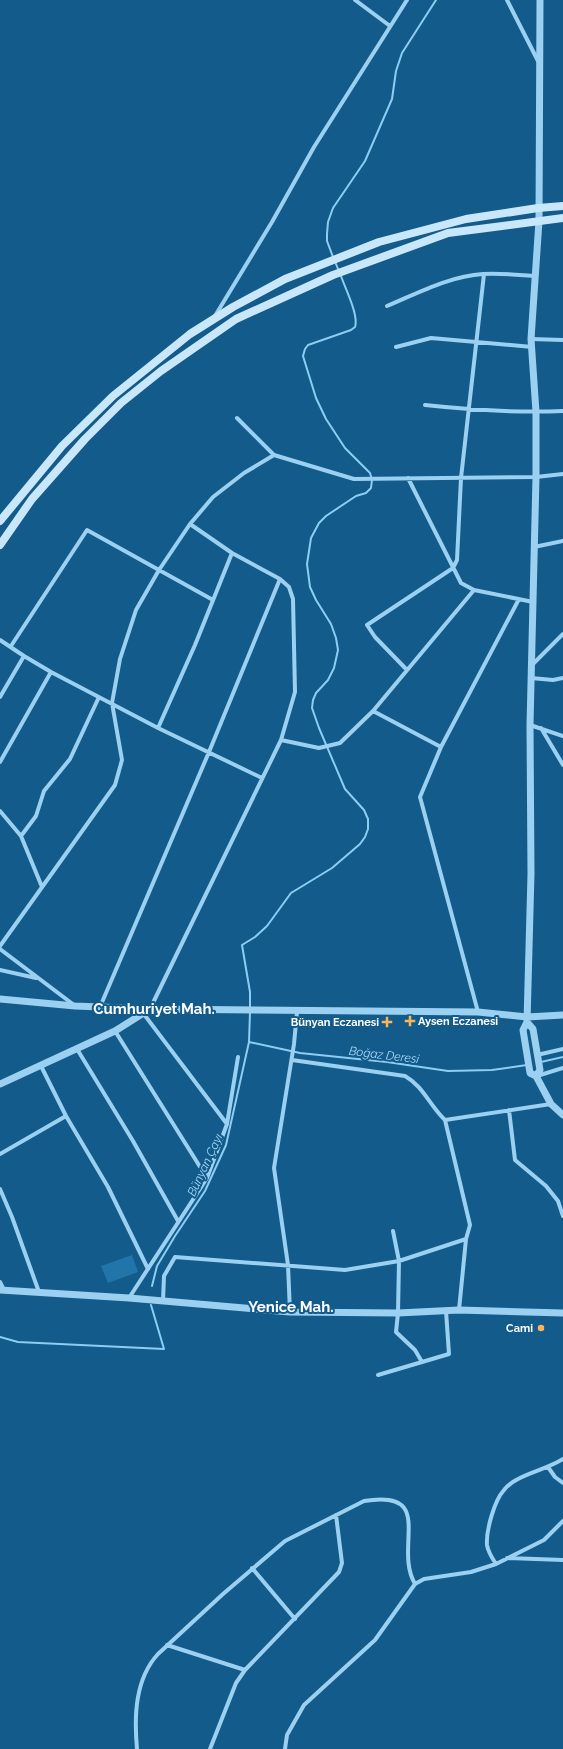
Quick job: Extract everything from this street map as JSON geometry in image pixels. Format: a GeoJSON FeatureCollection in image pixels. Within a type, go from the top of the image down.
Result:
{"type":"FeatureCollection","features":[{"type":"Feature","properties":{"kind":"main road"},"geometry":{"type":"LineString","coordinates":[[0,521],[62,446],[113,396],[190,334],[213,319],[285,279],[379,242],[466,219],[538,208],[563,206]]}},
{"type":"Feature","properties":{"kind":"main road"},"geometry":{"type":"LineString","coordinates":[[0,545],[32,499],[85,439],[121,402],[161,370],[236,320],[332,275],[448,233],[563,218]]}},
{"type":"Feature","properties":{"kind":"street"},"geometry":{"type":"LineString","coordinates":[[355,0],[390,26]]}},
{"type":"Feature","properties":{"kind":"street"},"geometry":{"type":"LineString","coordinates":[[213,319],[272,222],[314,148],[407,0]]}},
{"type":"Feature","properties":{"kind":"street"},"geometry":{"type":"LineString","coordinates":[[507,0],[540,65]]}},
{"type":"Feature","properties":{"kind":"street"},"geometry":{"type":"LineString","coordinates":[[540,0],[539,221],[537,276],[531,339],[536,412],[536,477],[530,725],[531,874],[527,1020],[523,1030],[528,1060],[552,1104],[563,1115]]}},
{"type":"Feature","properties":{"kind":"street"},"geometry":{"type":"LineString","coordinates":[[388,306],[448,282],[484,274],[537,276]]}},
{"type":"Feature","properties":{"kind":"street"},"geometry":{"type":"LineString","coordinates":[[407,670],[375,637],[367,625],[453,568],[457,560],[461,478],[484,274]]}},
{"type":"Feature","properties":{"kind":"street"},"geometry":{"type":"LineString","coordinates":[[396,347],[431,338],[532,347]]}},
{"type":"Feature","properties":{"kind":"street"},"geometry":{"type":"LineString","coordinates":[[531,339],[563,340]]}},
{"type":"Feature","properties":{"kind":"street"},"geometry":{"type":"LineString","coordinates":[[425,406],[468,410],[536,412],[563,411]]}},
{"type":"Feature","properties":{"kind":"street"},"geometry":{"type":"LineString","coordinates":[[237,418],[274,455],[354,479],[536,477],[563,474]]}},
{"type":"Feature","properties":{"kind":"street"},"geometry":{"type":"LineString","coordinates":[[0,946],[115,785],[122,760],[112,704],[120,659],[136,610],[159,570],[190,524],[213,497],[244,473],[274,455]]}},
{"type":"Feature","properties":{"kind":"street"},"geometry":{"type":"LineString","coordinates":[[408,478],[461,583],[474,590],[533,602]]}},
{"type":"Feature","properties":{"kind":"street"},"geometry":{"type":"LineString","coordinates":[[0,1083],[41,1066],[115,1031],[147,1011],[281,740],[295,692],[293,599],[289,586],[280,579],[232,553],[190,524]]}},
{"type":"Feature","properties":{"kind":"street"},"geometry":{"type":"LineString","coordinates":[[11,646],[87,530],[213,600]]}},
{"type":"Feature","properties":{"kind":"street"},"geometry":{"type":"LineString","coordinates":[[534,547],[563,541]]}},
{"type":"Feature","properties":{"kind":"street"},"geometry":{"type":"LineString","coordinates":[[158,728],[232,553]]}},
{"type":"Feature","properties":{"kind":"street"},"geometry":{"type":"LineString","coordinates":[[100,1008],[209,752],[280,579]]}},
{"type":"Feature","properties":{"kind":"street"},"geometry":{"type":"LineString","coordinates":[[281,740],[319,748],[340,743],[373,711],[474,590]]}},
{"type":"Feature","properties":{"kind":"street"},"geometry":{"type":"LineString","coordinates":[[478,1012],[420,797],[441,747],[519,599]]}},
{"type":"Feature","properties":{"kind":"street"},"geometry":{"type":"LineString","coordinates":[[531,666],[563,634]]}},
{"type":"Feature","properties":{"kind":"street"},"geometry":{"type":"LineString","coordinates":[[0,640],[51,672],[158,728],[262,778]]}},
{"type":"Feature","properties":{"kind":"street"},"geometry":{"type":"LineString","coordinates":[[0,697],[24,656]]}},
{"type":"Feature","properties":{"kind":"street"},"geometry":{"type":"LineString","coordinates":[[0,762],[51,672]]}},
{"type":"Feature","properties":{"kind":"street"},"geometry":{"type":"LineString","coordinates":[[531,678],[553,680],[563,678]]}},
{"type":"Feature","properties":{"kind":"street"},"geometry":{"type":"LineString","coordinates":[[21,836],[36,816],[44,791],[70,759],[99,697]]}},
{"type":"Feature","properties":{"kind":"street"},"geometry":{"type":"LineString","coordinates":[[373,711],[441,747]]}},
{"type":"Feature","properties":{"kind":"street"},"geometry":{"type":"LineString","coordinates":[[530,725],[563,736]]}},
{"type":"Feature","properties":{"kind":"street"},"geometry":{"type":"LineString","coordinates":[[540,728],[563,765]]}},
{"type":"Feature","properties":{"kind":"street"},"geometry":{"type":"LineString","coordinates":[[0,811],[21,836],[42,888]]}},
{"type":"Feature","properties":{"kind":"street"},"geometry":{"type":"LineString","coordinates":[[0,949],[76,1006]]}},
{"type":"Feature","properties":{"kind":"street"},"geometry":{"type":"LineString","coordinates":[[0,970],[38,979]]}},
{"type":"Feature","properties":{"kind":"street"},"geometry":{"type":"LineString","coordinates":[[0,999],[147,1011],[478,1012],[527,1020],[563,1016]]}},
{"type":"Feature","properties":{"kind":"street"},"geometry":{"type":"LineString","coordinates":[[147,1011],[227,1124]]}},
{"type":"Feature","properties":{"kind":"street"},"geometry":{"type":"LineString","coordinates":[[290,1312],[288,1265],[274,1168],[292,1059],[297,1012]]}},
{"type":"Feature","properties":{"kind":"street"},"geometry":{"type":"LineString","coordinates":[[527,1020],[533,1029],[538,1057],[536,1074]]}},
{"type":"Feature","properties":{"kind":"street"},"geometry":{"type":"LineString","coordinates":[[115,1031],[207,1178]]}},
{"type":"Feature","properties":{"kind":"street"},"geometry":{"type":"LineString","coordinates":[[77,1049],[133,1141],[178,1220]]}},
{"type":"Feature","properties":{"kind":"street"},"geometry":{"type":"LineString","coordinates":[[538,1057],[563,1049]]}},
{"type":"Feature","properties":{"kind":"street"},"geometry":{"type":"LineString","coordinates":[[129,1298],[178,1220],[207,1178],[227,1124],[238,1057]]}},
{"type":"Feature","properties":{"kind":"street"},"geometry":{"type":"LineString","coordinates":[[292,1059],[405,1076],[412,1080],[420,1088],[445,1120],[470,1224],[466,1239],[459,1310]]}},
{"type":"Feature","properties":{"kind":"street"},"geometry":{"type":"LineString","coordinates":[[41,1066],[66,1116],[108,1186],[148,1269]]}},
{"type":"Feature","properties":{"kind":"street"},"geometry":{"type":"LineString","coordinates":[[536,1074],[563,1068]]}},
{"type":"Feature","properties":{"kind":"street"},"geometry":{"type":"LineString","coordinates":[[445,1120],[552,1104]]}},
{"type":"Feature","properties":{"kind":"street"},"geometry":{"type":"LineString","coordinates":[[509,1110],[515,1160],[546,1186],[558,1201],[563,1216]]}},
{"type":"Feature","properties":{"kind":"street"},"geometry":{"type":"LineString","coordinates":[[0,1154],[66,1116]]}},
{"type":"Feature","properties":{"kind":"street"},"geometry":{"type":"LineString","coordinates":[[0,1189],[12,1217],[39,1292]]}},
{"type":"Feature","properties":{"kind":"street"},"geometry":{"type":"LineString","coordinates":[[393,1231],[399,1261],[396,1332],[415,1350],[422,1362]]}},
{"type":"Feature","properties":{"kind":"street"},"geometry":{"type":"LineString","coordinates":[[162,1301],[164,1276],[175,1257],[345,1270],[399,1261],[466,1239]]}},
{"type":"Feature","properties":{"kind":"street"},"geometry":{"type":"LineString","coordinates":[[0,1282],[2,1290],[144,1299],[290,1312],[398,1313],[459,1310],[563,1313]]}},
{"type":"Feature","properties":{"kind":"street"},"geometry":{"type":"LineString","coordinates":[[378,1375],[449,1354],[446,1311]]}},
{"type":"Feature","properties":{"kind":"street"},"geometry":{"type":"LineString","coordinates":[[496,1564],[487,1547],[487,1539],[489,1526],[498,1500],[504,1490],[518,1479],[548,1467],[563,1459]]}},
{"type":"Feature","properties":{"kind":"street"},"geometry":{"type":"LineString","coordinates":[[548,1467],[555,1477],[563,1483]]}},
{"type":"Feature","properties":{"kind":"street"},"geometry":{"type":"LineString","coordinates":[[137,1749],[135,1726],[137,1705],[140,1688],[150,1664],[167,1645],[252,1568],[285,1541],[364,1501],[395,1501],[402,1505],[408,1513],[410,1568],[416,1584]]}},
{"type":"Feature","properties":{"kind":"street"},"geometry":{"type":"LineString","coordinates":[[210,1749],[236,1683],[245,1670],[336,1577],[341,1568],[342,1563],[336,1515]]}},
{"type":"Feature","properties":{"kind":"street"},"geometry":{"type":"LineString","coordinates":[[284,1749],[287,1735],[304,1704],[375,1640],[416,1584],[424,1579],[471,1572],[496,1564],[544,1540],[563,1521]]}},
{"type":"Feature","properties":{"kind":"street"},"geometry":{"type":"LineString","coordinates":[[507,1558],[563,1560]]}},
{"type":"Feature","properties":{"kind":"street"},"geometry":{"type":"LineString","coordinates":[[252,1568],[295,1619]]}},
{"type":"Feature","properties":{"kind":"street"},"geometry":{"type":"LineString","coordinates":[[167,1645],[245,1670]]}},
{"type":"Feature","properties":{"kind":"shaded area"},"geometry":{"type":"Polygon","coordinates":[[[132,1255],[138,1272],[108,1283],[101,1266],[132,1255]]]}},
{"type":"Feature","properties":{"kind":"waterway"},"geometry":{"type":"LineString","coordinates":[[333,257],[327,241],[328,222],[333,208],[365,161],[392,99],[396,71],[402,53],[436,0]]}},
{"type":"Feature","properties":{"kind":"waterway"},"geometry":{"type":"LineString","coordinates":[[336,264],[338,269]]}},
{"type":"Feature","properties":{"kind":"waterway"},"geometry":{"type":"LineString","coordinates":[[250,1008],[250,992],[242,945],[255,937],[267,926],[291,893],[332,868],[360,844],[368,829],[368,819],[364,810],[345,789],[312,708],[316,693],[328,680],[334,668],[338,650],[331,624],[310,587],[307,564],[311,538],[319,523],[326,516],[356,496],[366,493],[371,488],[372,480],[370,473],[345,448],[326,419],[316,398],[303,356],[308,345],[351,330],[355,327],[355,316],[341,276]]}},
{"type":"Feature","properties":{"kind":"waterway","name":"Bünyan Çayı"},"geometry":{"type":"LineString","coordinates":[[152,1286],[157,1266],[205,1191],[226,1145],[249,1042],[250,1012]]}},
{"type":"Feature","properties":{"kind":"waterway","name":"Boğaz Deresi"},"geometry":{"type":"LineString","coordinates":[[249,1042],[300,1053],[387,1062],[448,1071],[492,1070],[527,1065]]}},
{"type":"Feature","properties":{"kind":"waterway","name":"Boğaz Deresi"},"geometry":{"type":"LineString","coordinates":[[541,1062],[563,1057]]}},
{"type":"Feature","properties":{"kind":"waterway","name":"Bünyan Çayı"},"geometry":{"type":"LineString","coordinates":[[0,1337],[18,1342],[164,1349],[151,1305]]}},
{"type":"Feature","properties":{"kind":"place","name":"Aysen Eczanesi"},"geometry":{"type":"Point","coordinates":[410,1021]}},
{"type":"Feature","properties":{"kind":"place","name":"Bünyan Eczanesi"},"geometry":{"type":"Point","coordinates":[387,1022]}},
{"type":"Feature","properties":{"kind":"place","name":"Cami"},"geometry":{"type":"Point","coordinates":[541,1328]}},
{"type":"Feature","properties":{"kind":"district","name":"Cumhuriyet Mah."},"geometry":{"type":"Point","coordinates":[154,1009]}},
{"type":"Feature","properties":{"kind":"district","name":"Yenice Mah."},"geometry":{"type":"Point","coordinates":[291,1307]}}]}
